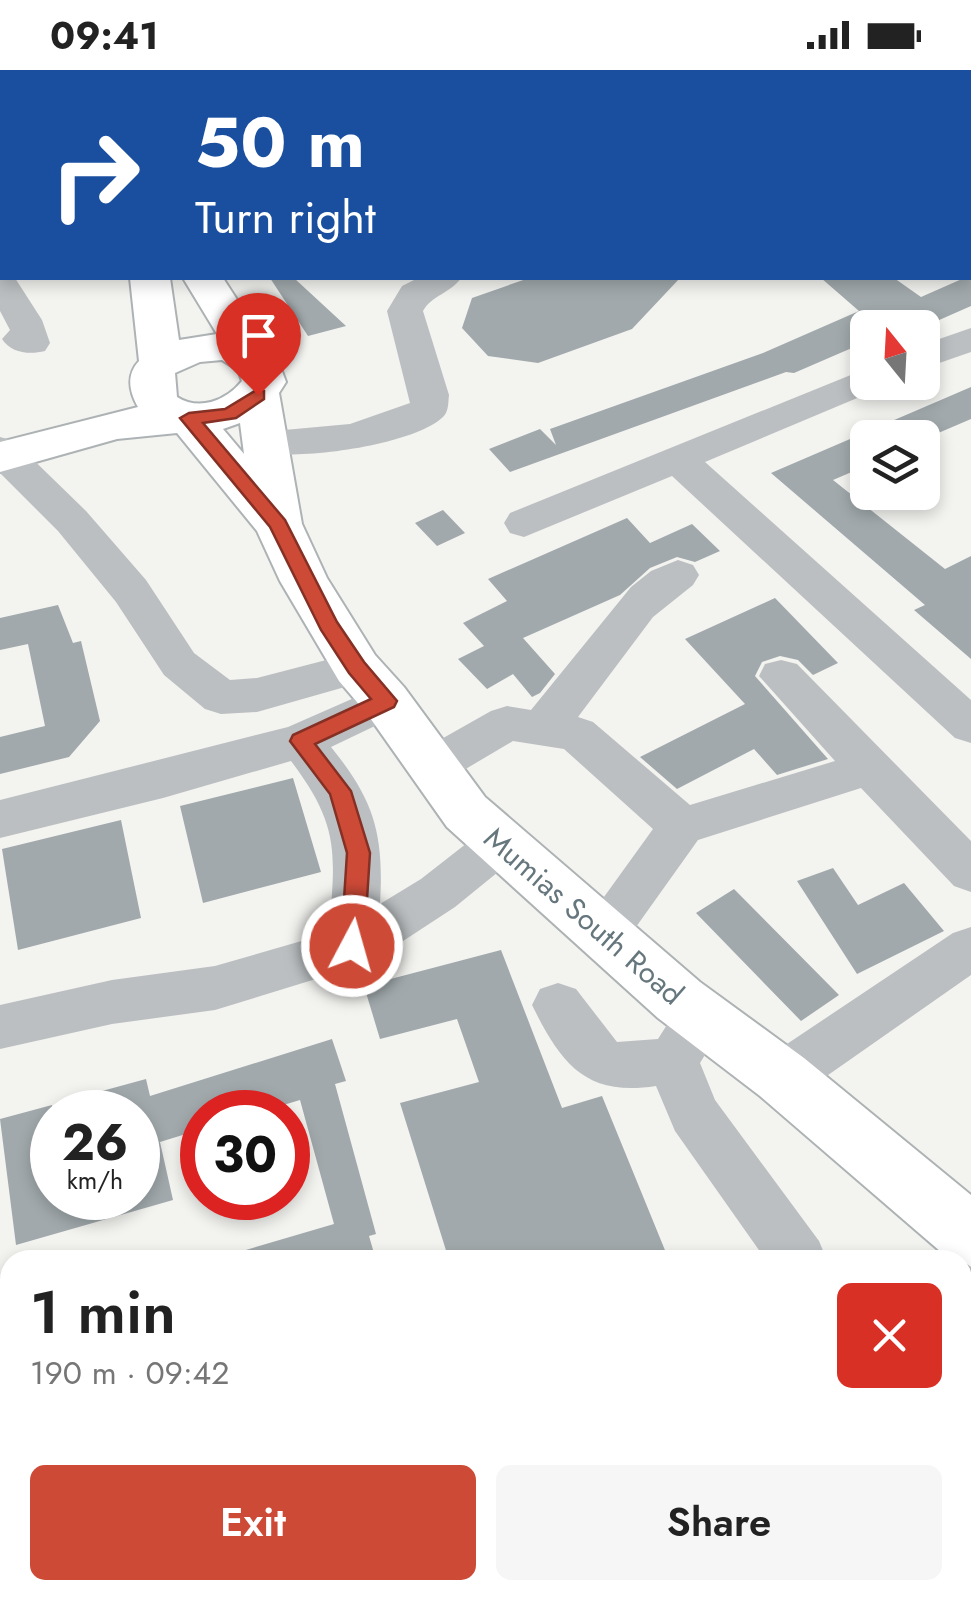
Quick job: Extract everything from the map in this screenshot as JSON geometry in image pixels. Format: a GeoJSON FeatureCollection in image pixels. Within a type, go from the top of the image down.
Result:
{"type":"FeatureCollection","features":[{"type":"Feature","properties":{"kind":"main road"},"geometry":{"type":"LineString","coordinates":[[150,280],[157,367],[148,387],[155,402],[166,411],[189,418]]}},
{"type":"Feature","properties":{"kind":"main road"},"geometry":{"type":"LineString","coordinates":[[203,280],[255,376]]}},
{"type":"Feature","properties":{"kind":"main road"},"geometry":{"type":"LineString","coordinates":[[1,449],[190,348],[241,350],[255,376]]}},
{"type":"Feature","properties":{"kind":"main road"},"geometry":{"type":"LineString","coordinates":[[1,449],[155,417],[229,414],[255,376]]}},
{"type":"Feature","properties":{"kind":"main road","name":"Mumias South Road"},"geometry":{"type":"LineString","coordinates":[[255,376],[278,524]]}},
{"type":"Feature","properties":{"kind":"main road","name":"Mumias South Road"},"geometry":{"type":"LineString","coordinates":[[189,418],[278,524],[304,581],[371,684],[466,812],[602,933],[687,1039],[782,1077],[971,1236]]}},
{"type":"Feature","properties":{"kind":"street"},"geometry":{"type":"LineString","coordinates":[[266,442],[346,440],[397,427],[429,409],[430,395],[406,312],[415,294],[440,280]]}},
{"type":"Feature","properties":{"kind":"street"},"geometry":{"type":"LineString","coordinates":[[0,282],[9,303],[31,332],[32,343],[20,339]]}},
{"type":"Feature","properties":{"kind":"street"},"geometry":{"type":"LineString","coordinates":[[940,351],[971,339]]}},
{"type":"Feature","properties":{"kind":"street"},"geometry":{"type":"LineString","coordinates":[[524,523],[850,387]]}},
{"type":"Feature","properties":{"kind":"street"},"geometry":{"type":"LineString","coordinates":[[1,449],[72,521],[131,591],[179,664],[221,697],[371,684]]}},
{"type":"Feature","properties":{"kind":"street"},"geometry":{"type":"LineString","coordinates":[[678,459],[970,724]]}},
{"type":"Feature","properties":{"kind":"street"},"geometry":{"type":"LineString","coordinates":[[542,728],[608,648],[624,621],[656,586],[678,575]]}},
{"type":"Feature","properties":{"kind":"street"},"geometry":{"type":"LineString","coordinates":[[781,676],[971,872]]}},
{"type":"Feature","properties":{"kind":"street"},"geometry":{"type":"LineString","coordinates":[[0,819],[163,780],[301,741],[371,684]]}},
{"type":"Feature","properties":{"kind":"street"},"geometry":{"type":"LineString","coordinates":[[431,767],[507,723],[577,734],[682,826]]}},
{"type":"Feature","properties":{"kind":"street"},"geometry":{"type":"LineString","coordinates":[[301,741],[340,791],[359,853],[352,946]]}},
{"type":"Feature","properties":{"kind":"street"},"geometry":{"type":"LineString","coordinates":[[602,933],[682,826],[873,768]]}},
{"type":"Feature","properties":{"kind":"street"},"geometry":{"type":"LineString","coordinates":[[0,1026],[112,1002],[215,988],[352,946],[438,894],[502,842]]}},
{"type":"Feature","properties":{"kind":"street"},"geometry":{"type":"LineString","coordinates":[[782,1077],[971,948]]}},
{"type":"Feature","properties":{"kind":"street"},"geometry":{"type":"LineString","coordinates":[[558,1005],[597,1061],[618,1069],[687,1039],[694,1114],[792,1250]]}},
{"type":"Feature","properties":{"kind":"building"},"geometry":{"type":"Polygon","coordinates":[[[271,280],[296,280],[346,326],[308,336],[271,280]]]}},
{"type":"Feature","properties":{"kind":"building"},"geometry":{"type":"Polygon","coordinates":[[[523,280],[678,280],[632,329],[538,363],[488,356],[462,328],[472,298],[523,280]]]}},
{"type":"Feature","properties":{"kind":"building"},"geometry":{"type":"Polygon","coordinates":[[[823,280],[897,280],[921,297],[960,280],[971,280],[971,306],[940,320],[940,310],[858,310],[823,280]]]}},
{"type":"Feature","properties":{"kind":"building"},"geometry":{"type":"Polygon","coordinates":[[[850,315],[850,349],[794,373],[786,372],[510,472],[489,449],[540,429],[556,445],[550,429],[763,353],[850,315]]]}},
{"type":"Feature","properties":{"kind":"building"},"geometry":{"type":"Polygon","coordinates":[[[971,387],[971,419],[940,432],[940,420],[894,420],[971,387]]]}},
{"type":"Feature","properties":{"kind":"building"},"geometry":{"type":"Polygon","coordinates":[[[850,439],[850,473],[833,480],[850,494],[850,510],[871,510],[945,569],[971,556],[971,659],[914,610],[925,605],[771,473],[850,439]]]}},
{"type":"Feature","properties":{"kind":"building"},"geometry":{"type":"Polygon","coordinates":[[[443,510],[465,533],[437,546],[415,523],[443,510]]]}},
{"type":"Feature","properties":{"kind":"building"},"geometry":{"type":"Polygon","coordinates":[[[627,518],[650,543],[692,524],[720,551],[695,562],[677,557],[650,568],[620,595],[523,638],[555,674],[540,693],[532,697],[513,674],[487,689],[458,659],[484,646],[463,623],[507,601],[488,579],[627,518]]]}},
{"type":"Feature","properties":{"kind":"building"},"geometry":{"type":"Polygon","coordinates":[[[775,598],[838,663],[813,675],[798,660],[780,656],[762,662],[755,676],[828,759],[777,775],[754,749],[677,789],[640,757],[745,704],[685,639],[775,598]]]}},
{"type":"Feature","properties":{"kind":"building"},"geometry":{"type":"Polygon","coordinates":[[[58,605],[73,643],[81,641],[100,721],[69,757],[0,774],[0,737],[45,726],[28,644],[0,650],[0,618],[58,605]]]}},
{"type":"Feature","properties":{"kind":"building"},"geometry":{"type":"Polygon","coordinates":[[[293,778],[321,872],[203,903],[180,806],[293,778]]]}},
{"type":"Feature","properties":{"kind":"building"},"geometry":{"type":"Polygon","coordinates":[[[121,820],[141,918],[18,950],[2,849],[121,820]]]}},
{"type":"Feature","properties":{"kind":"building"},"geometry":{"type":"Polygon","coordinates":[[[833,868],[858,905],[904,883],[944,931],[857,974],[797,881],[833,868]]]}},
{"type":"Feature","properties":{"kind":"building"},"geometry":{"type":"Polygon","coordinates":[[[734,889],[839,995],[801,1021],[696,913],[734,889]]]}},
{"type":"Feature","properties":{"kind":"building"},"geometry":{"type":"Polygon","coordinates":[[[501,950],[562,1108],[602,1096],[665,1250],[446,1250],[400,1103],[479,1082],[457,1019],[380,1039],[364,986],[501,950]]]}},
{"type":"Feature","properties":{"kind":"building"},"geometry":{"type":"Polygon","coordinates":[[[332,1039],[346,1081],[335,1084],[376,1234],[369,1236],[373,1250],[246,1250],[334,1224],[310,1136],[310,1090],[180,1090],[180,1136],[160,1142],[160,1093],[332,1039]]]}},
{"type":"Feature","properties":{"kind":"building"},"geometry":{"type":"Polygon","coordinates":[[[146,1079],[149,1090],[106,1090],[146,1079]]]}},
{"type":"Feature","properties":{"kind":"building"},"geometry":{"type":"Polygon","coordinates":[[[30,1111],[30,1220],[103,1220],[16,1245],[0,1119],[30,1111]]]}},
{"type":"Feature","properties":{"kind":"building"},"geometry":{"type":"Polygon","coordinates":[[[160,1142],[173,1200],[160,1204],[160,1142]]]}},
{"type":"Feature","properties":{"kind":"route"},"geometry":{"type":"LineString","coordinates":[[258,395],[229,414],[189,418],[278,524],[328,624],[356,668],[386,701],[301,741],[340,791],[359,853],[358,908],[352,946]]}}]}
